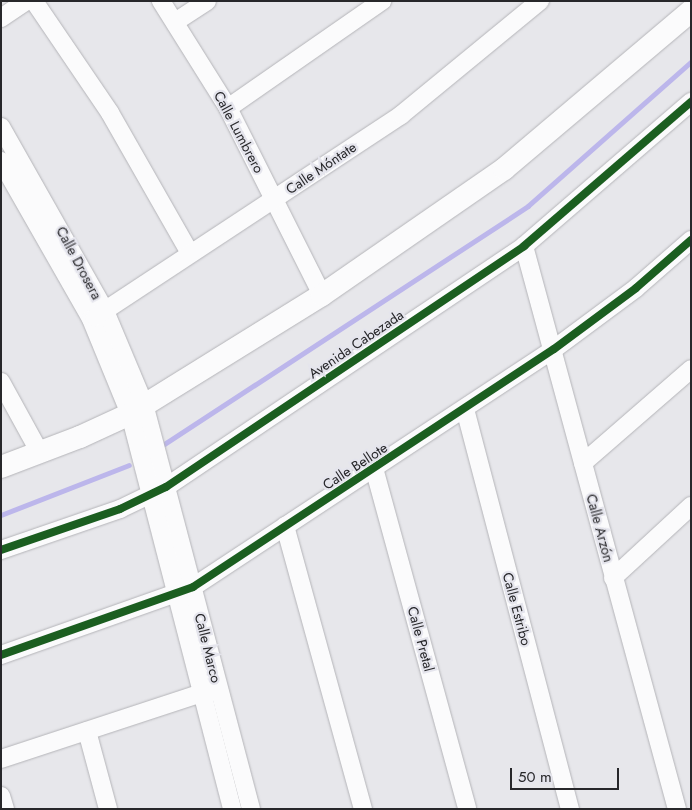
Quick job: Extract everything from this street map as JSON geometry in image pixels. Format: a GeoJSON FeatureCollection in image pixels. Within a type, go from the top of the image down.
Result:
{"type":"FeatureCollection","features":[{"type":"Feature","properties":{"kind":"main road"},"geometry":{"type":"LineString","coordinates":[[1,467],[40,453],[137,409],[322,295],[504,168],[691,10]]}},
{"type":"Feature","properties":{"kind":"street"},"geometry":{"type":"LineString","coordinates":[[1,18],[26,1]]}},
{"type":"Feature","properties":{"kind":"street"},"geometry":{"type":"LineString","coordinates":[[34,1],[110,113],[190,253]]}},
{"type":"Feature","properties":{"kind":"street","name":"Calle Lumbrero"},"geometry":{"type":"LineString","coordinates":[[160,1],[228,108],[322,295]]}},
{"type":"Feature","properties":{"kind":"street"},"geometry":{"type":"LineString","coordinates":[[175,22],[207,1]]}},
{"type":"Feature","properties":{"kind":"street"},"geometry":{"type":"LineString","coordinates":[[228,108],[382,1]]}},
{"type":"Feature","properties":{"kind":"street","name":"Calle Móntate"},"geometry":{"type":"LineString","coordinates":[[98,315],[401,115],[540,1]]}},
{"type":"Feature","properties":{"kind":"street","name":"Avenida Cabezada"},"geometry":{"type":"LineString","coordinates":[[1,550],[150,497],[166,487],[524,246],[691,102]]}},
{"type":"Feature","properties":{"kind":"street","name":"Calle Drosera"},"geometry":{"type":"LineString","coordinates":[[1,127],[98,315],[137,409]]}},
{"type":"Feature","properties":{"kind":"street","name":"Calle Drosera"},"geometry":{"type":"LineString","coordinates":[[1,161],[98,315]]}},
{"type":"Feature","properties":{"kind":"street","name":"Calle Bellote"},"geometry":{"type":"LineString","coordinates":[[1,655],[176,595],[192,586],[554,349],[636,288],[691,240]]}},
{"type":"Feature","properties":{"kind":"street","name":"Calle Arzón"},"geometry":{"type":"LineString","coordinates":[[524,246],[554,349],[613,578],[677,804]]}},
{"type":"Feature","properties":{"kind":"street"},"geometry":{"type":"LineString","coordinates":[[583,463],[691,369]]}},
{"type":"Feature","properties":{"kind":"street"},"geometry":{"type":"LineString","coordinates":[[1,382],[40,453]]}},
{"type":"Feature","properties":{"kind":"street","name":"Calle Marco"},"geometry":{"type":"LineString","coordinates":[[137,409],[166,487],[251,809]]}},
{"type":"Feature","properties":{"kind":"street","name":"Calle Marco"},"geometry":{"type":"LineString","coordinates":[[137,409],[150,497],[200,694],[232,809]]}},
{"type":"Feature","properties":{"kind":"street","name":"Calle Estribo"},"geometry":{"type":"LineString","coordinates":[[465,409],[570,809]]}},
{"type":"Feature","properties":{"kind":"street","name":"Calle Pretal"},"geometry":{"type":"LineString","coordinates":[[374,468],[467,809]]}},
{"type":"Feature","properties":{"kind":"street"},"geometry":{"type":"LineString","coordinates":[[613,578],[691,506]]}},
{"type":"Feature","properties":{"kind":"street"},"geometry":{"type":"LineString","coordinates":[[285,526],[363,809]]}},
{"type":"Feature","properties":{"kind":"street"},"geometry":{"type":"LineString","coordinates":[[1,760],[218,688]]}},
{"type":"Feature","properties":{"kind":"street"},"geometry":{"type":"LineString","coordinates":[[87,731],[108,809]]}},
{"type":"Feature","properties":{"kind":"street"},"geometry":{"type":"LineString","coordinates":[[1,796],[5,809]]}},
{"type":"Feature","properties":{"kind":"waterway"},"geometry":{"type":"LineString","coordinates":[[163,445],[528,206],[691,62]]}},
{"type":"Feature","properties":{"kind":"waterway"},"geometry":{"type":"LineString","coordinates":[[1,515],[129,465]]}},
{"type":"Feature","properties":{"kind":"cycle path"},"geometry":{"type":"LineString","coordinates":[[1,550],[120,509],[166,487],[524,246],[691,102]]}},
{"type":"Feature","properties":{"kind":"cycle path"},"geometry":{"type":"LineString","coordinates":[[1,655],[193,587],[554,349],[636,288],[691,240]]}}]}
